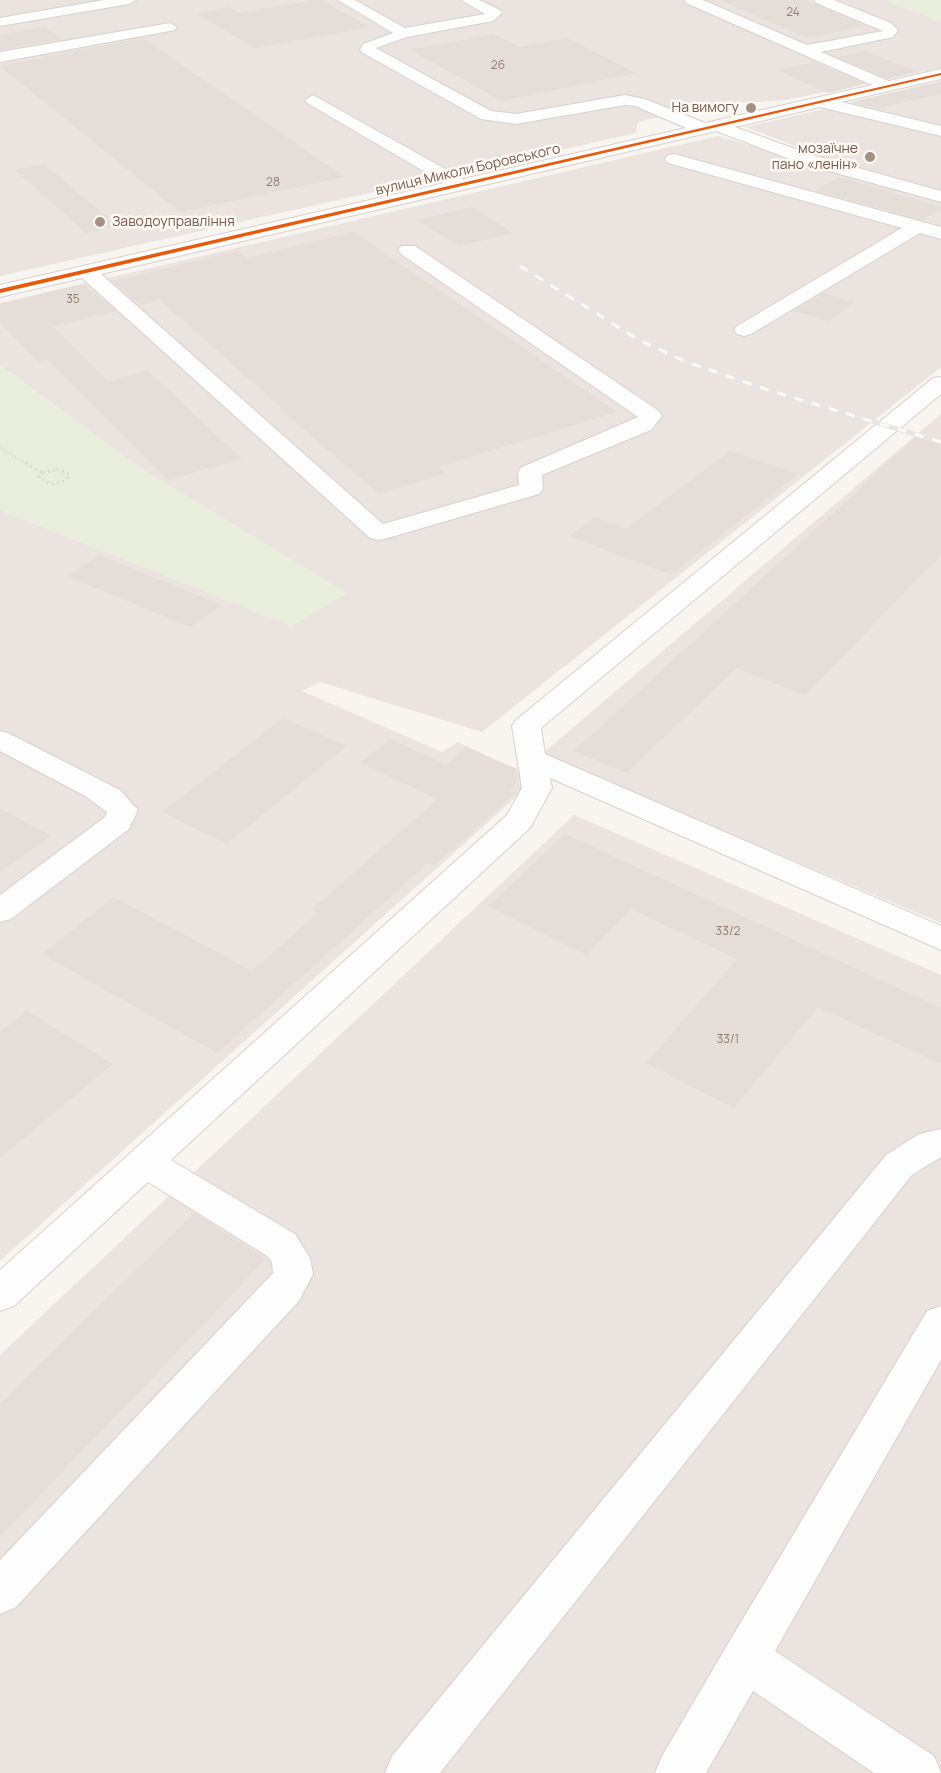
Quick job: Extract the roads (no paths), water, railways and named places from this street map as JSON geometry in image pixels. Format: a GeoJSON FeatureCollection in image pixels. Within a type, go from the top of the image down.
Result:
{"type":"FeatureCollection","features":[{"type":"Feature","properties":{"kind":"street"},"geometry":{"type":"LineString","coordinates":[[0,22],[129,0]]}},
{"type":"Feature","properties":{"kind":"street"},"geometry":{"type":"LineString","coordinates":[[345,0],[404,33]]}},
{"type":"Feature","properties":{"kind":"street"},"geometry":{"type":"LineString","coordinates":[[468,0],[495,13],[488,18],[404,33],[395,38],[374,43],[368,47],[368,50],[487,116],[516,119],[625,100],[639,102],[806,159],[941,197]]}},
{"type":"Feature","properties":{"kind":"street"},"geometry":{"type":"LineString","coordinates":[[691,0],[887,86]]}},
{"type":"Feature","properties":{"kind":"street"},"geometry":{"type":"LineString","coordinates":[[807,50],[888,34],[891,30],[821,0]]}},
{"type":"Feature","properties":{"kind":"street"},"geometry":{"type":"LineString","coordinates":[[0,57],[170,27]]}},
{"type":"Feature","properties":{"kind":"street","name":"вулиця Миколи Боровського"},"geometry":{"type":"LineString","coordinates":[[0,291],[941,74]]}},
{"type":"Feature","properties":{"kind":"street"},"geometry":{"type":"LineString","coordinates":[[313,100],[462,186]]}},
{"type":"Feature","properties":{"kind":"street"},"geometry":{"type":"LineString","coordinates":[[819,102],[941,131]]}},
{"type":"Feature","properties":{"kind":"street"},"geometry":{"type":"LineString","coordinates":[[674,159],[941,232]]}},
{"type":"Feature","properties":{"kind":"street"},"geometry":{"type":"LineString","coordinates":[[410,177],[437,171]]}},
{"type":"Feature","properties":{"kind":"street"},"geometry":{"type":"LineString","coordinates":[[744,330],[918,226]]}},
{"type":"Feature","properties":{"kind":"street"},"geometry":{"type":"LineString","coordinates":[[86,271],[379,533],[531,489],[530,472],[643,425],[651,416],[408,250]]}},
{"type":"Feature","properties":{"kind":"street"},"geometry":{"type":"LineString","coordinates":[[0,1294],[519,821],[537,788],[526,726],[941,383]]}},
{"type":"Feature","properties":{"kind":"street"},"geometry":{"type":"LineString","coordinates":[[0,740],[95,789],[109,797],[123,810],[118,822],[0,912]]}},
{"type":"Feature","properties":{"kind":"street"},"geometry":{"type":"LineString","coordinates":[[530,758],[941,939]]}},
{"type":"Feature","properties":{"kind":"street"},"geometry":{"type":"LineString","coordinates":[[409,1773],[899,1165],[932,1144],[941,1143]]}},
{"type":"Feature","properties":{"kind":"street"},"geometry":{"type":"LineString","coordinates":[[0,1592],[285,1289],[292,1274],[291,1258],[281,1245],[145,1161]]}},
{"type":"Feature","properties":{"kind":"street"},"geometry":{"type":"LineString","coordinates":[[679,1773],[941,1323]]}},
{"type":"Feature","properties":{"kind":"street"},"geometry":{"type":"LineString","coordinates":[[746,1658],[917,1773]]}},
{"type":"Feature","properties":{"kind":"railway"},"geometry":{"type":"LineString","coordinates":[[520,266],[639,340],[687,362],[768,390],[941,442]]}},
{"type":"Feature","properties":{"kind":"place","name":"На вимогу"},"geometry":{"type":"Point","coordinates":[751,108]}},
{"type":"Feature","properties":{"kind":"place","name":"мозаїчне пано «ленін»"},"geometry":{"type":"Point","coordinates":[870,157]}},
{"type":"Feature","properties":{"kind":"place","name":"Заводоуправління"},"geometry":{"type":"Point","coordinates":[100,222]}}]}
